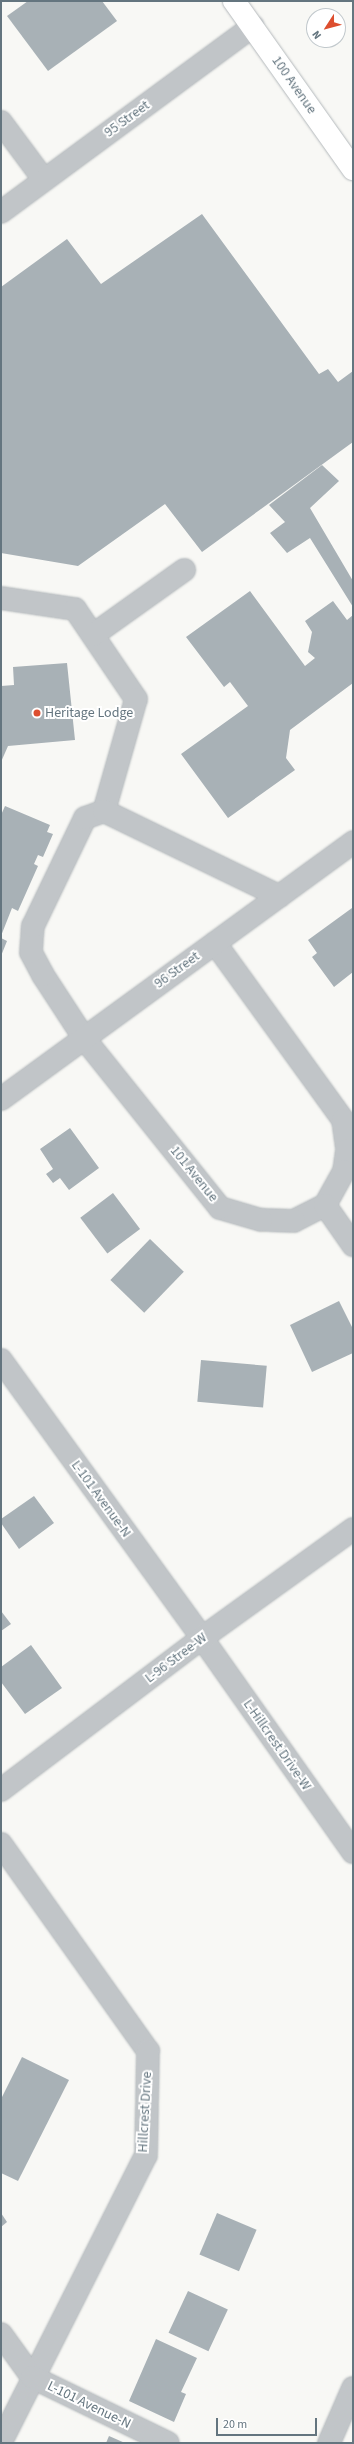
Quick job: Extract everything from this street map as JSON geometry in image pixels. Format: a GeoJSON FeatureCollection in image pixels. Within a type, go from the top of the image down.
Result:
{"type":"FeatureCollection","features":[{"type":"Feature","properties":{"kind":"main road","name":"100 Avenue"},"geometry":{"type":"LineString","coordinates":[[234,1],[353,169]]}},
{"type":"Feature","properties":{"kind":"street","name":"95 Street"},"geometry":{"type":"LineString","coordinates":[[1,212],[252,26]]}},
{"type":"Feature","properties":{"kind":"street"},"geometry":{"type":"LineString","coordinates":[[1,122],[44,180]]}},
{"type":"Feature","properties":{"kind":"street"},"geometry":{"type":"LineString","coordinates":[[93,635],[184,570]]}},
{"type":"Feature","properties":{"kind":"street"},"geometry":{"type":"LineString","coordinates":[[1,598],[75,609],[136,699],[104,811],[279,896]]}},
{"type":"Feature","properties":{"kind":"street","name":"101 Avenue"},"geometry":{"type":"LineString","coordinates":[[104,811],[86,818],[33,926],[31,952],[43,975],[84,1038],[220,1208],[260,1220],[294,1221],[325,1205]]}},
{"type":"Feature","properties":{"kind":"street","name":"96 Street"},"geometry":{"type":"LineString","coordinates":[[1,1099],[353,842]]}},
{"type":"Feature","properties":{"kind":"street"},"geometry":{"type":"LineString","coordinates":[[215,943],[343,1120],[348,1150],[344,1170],[325,1205],[353,1245]]}},
{"type":"Feature","properties":{"kind":"street","name":"L-101 Avenue-N"},"geometry":{"type":"LineString","coordinates":[[1,1360],[202,1638]]}},
{"type":"Feature","properties":{"kind":"street","name":"L-96 Stree-W"},"geometry":{"type":"LineString","coordinates":[[1,1790],[202,1638],[353,1529]]}},
{"type":"Feature","properties":{"kind":"street","name":"L-Hillcrest Drive-W"},"geometry":{"type":"LineString","coordinates":[[202,1638],[353,1852]]}},
{"type":"Feature","properties":{"kind":"street","name":"Hillcrest Drive"},"geometry":{"type":"LineString","coordinates":[[1,1844],[148,2051],[146,2155],[32,2377],[1,2442]]}},
{"type":"Feature","properties":{"kind":"street"},"geometry":{"type":"LineString","coordinates":[[1,2334],[32,2377]]}},
{"type":"Feature","properties":{"kind":"street","name":"L-101 Avenue-N"},"geometry":{"type":"LineString","coordinates":[[32,2377],[168,2443]]}},
{"type":"Feature","properties":{"kind":"street"},"geometry":{"type":"LineString","coordinates":[[328,2443],[353,2388]]}},
{"type":"Feature","properties":{"kind":"building"},"geometry":{"type":"Polygon","coordinates":[[[28,1],[102,1],[117,21],[48,71],[7,16],[28,1]]]}},
{"type":"Feature","properties":{"kind":"building"},"geometry":{"type":"Polygon","coordinates":[[[202,214],[319,374],[328,369],[338,382],[353,371],[353,442],[202,552],[165,504],[78,566],[1,553],[1,287],[67,239],[101,284],[202,214]]]}},
{"type":"Feature","properties":{"kind":"building"},"geometry":{"type":"Polygon","coordinates":[[[322,465],[339,481],[310,508],[353,581],[353,607],[310,538],[287,553],[270,533],[285,522],[269,505],[322,465]]]}},
{"type":"Feature","properties":{"kind":"building"},"geometry":{"type":"Polygon","coordinates":[[[250,591],[305,666],[315,658],[308,652],[312,632],[305,621],[333,601],[347,620],[353,615],[353,683],[290,730],[286,758],[295,770],[228,818],[181,754],[248,706],[230,682],[224,687],[186,637],[250,591]]]}},
{"type":"Feature","properties":{"kind":"building","name":"Heritage Lodge"},"geometry":{"type":"Polygon","coordinates":[[[67,663],[75,740],[8,746],[1,762],[1,686],[14,685],[13,667],[67,663]]]}},
{"type":"Feature","properties":{"kind":"building"},"geometry":{"type":"Polygon","coordinates":[[[5,806],[50,825],[47,832],[53,834],[43,857],[38,855],[34,864],[38,866],[18,911],[12,908],[1,936],[1,815],[5,806]]]}},
{"type":"Feature","properties":{"kind":"building"},"geometry":{"type":"Polygon","coordinates":[[[352,908],[353,972],[334,987],[312,957],[317,953],[308,940],[352,908]]]}},
{"type":"Feature","properties":{"kind":"building"},"geometry":{"type":"Polygon","coordinates":[[[1,938],[7,941],[1,956],[1,938]]]}},
{"type":"Feature","properties":{"kind":"building"},"geometry":{"type":"Polygon","coordinates":[[[70,1128],[99,1168],[69,1190],[60,1178],[53,1183],[46,1174],[53,1169],[40,1149],[70,1128]]]}},
{"type":"Feature","properties":{"kind":"building"},"geometry":{"type":"Polygon","coordinates":[[[113,1193],[140,1229],[107,1254],[80,1218],[113,1193]]]}},
{"type":"Feature","properties":{"kind":"building"},"geometry":{"type":"Polygon","coordinates":[[[150,1239],[184,1272],[144,1313],[110,1280],[150,1239]]]}},
{"type":"Feature","properties":{"kind":"building"},"geometry":{"type":"Polygon","coordinates":[[[339,1301],[353,1329],[353,1353],[312,1372],[290,1325],[339,1301]]]}},
{"type":"Feature","properties":{"kind":"building"},"geometry":{"type":"Polygon","coordinates":[[[201,1360],[267,1366],[263,1408],[197,1402],[201,1360]]]}},
{"type":"Feature","properties":{"kind":"building"},"geometry":{"type":"Polygon","coordinates":[[[34,1496],[54,1523],[19,1549],[1,1523],[1,1519],[34,1496]]]}},
{"type":"Feature","properties":{"kind":"building"},"geometry":{"type":"Polygon","coordinates":[[[1,1611],[11,1624],[1,1631],[1,1611]]]}},
{"type":"Feature","properties":{"kind":"building"},"geometry":{"type":"Polygon","coordinates":[[[31,1645],[62,1688],[25,1714],[1,1682],[1,1667],[31,1645]]]}},
{"type":"Feature","properties":{"kind":"building"},"geometry":{"type":"Polygon","coordinates":[[[22,2057],[69,2080],[18,2181],[1,2173],[1,2099],[22,2057]]]}},
{"type":"Feature","properties":{"kind":"building"},"geometry":{"type":"Polygon","coordinates":[[[1,2213],[7,2222],[1,2227],[1,2213]]]}},
{"type":"Feature","properties":{"kind":"building"},"geometry":{"type":"Polygon","coordinates":[[[217,2213],[257,2230],[239,2271],[199,2254],[217,2213]]]}},
{"type":"Feature","properties":{"kind":"building"},"geometry":{"type":"Polygon","coordinates":[[[188,2291],[228,2310],[208,2351],[169,2333],[188,2291]]]}},
{"type":"Feature","properties":{"kind":"building"},"geometry":{"type":"Polygon","coordinates":[[[156,2339],[197,2358],[181,2392],[186,2394],[174,2422],[129,2401],[156,2339]]]}},
{"type":"Feature","properties":{"kind":"building"},"geometry":{"type":"Polygon","coordinates":[[[109,2436],[125,2443],[106,2443],[109,2436]]]}},
{"type":"Feature","properties":{"kind":"place","name":"Heritage Lodge"},"geometry":{"type":"Point","coordinates":[37,713]}}]}
